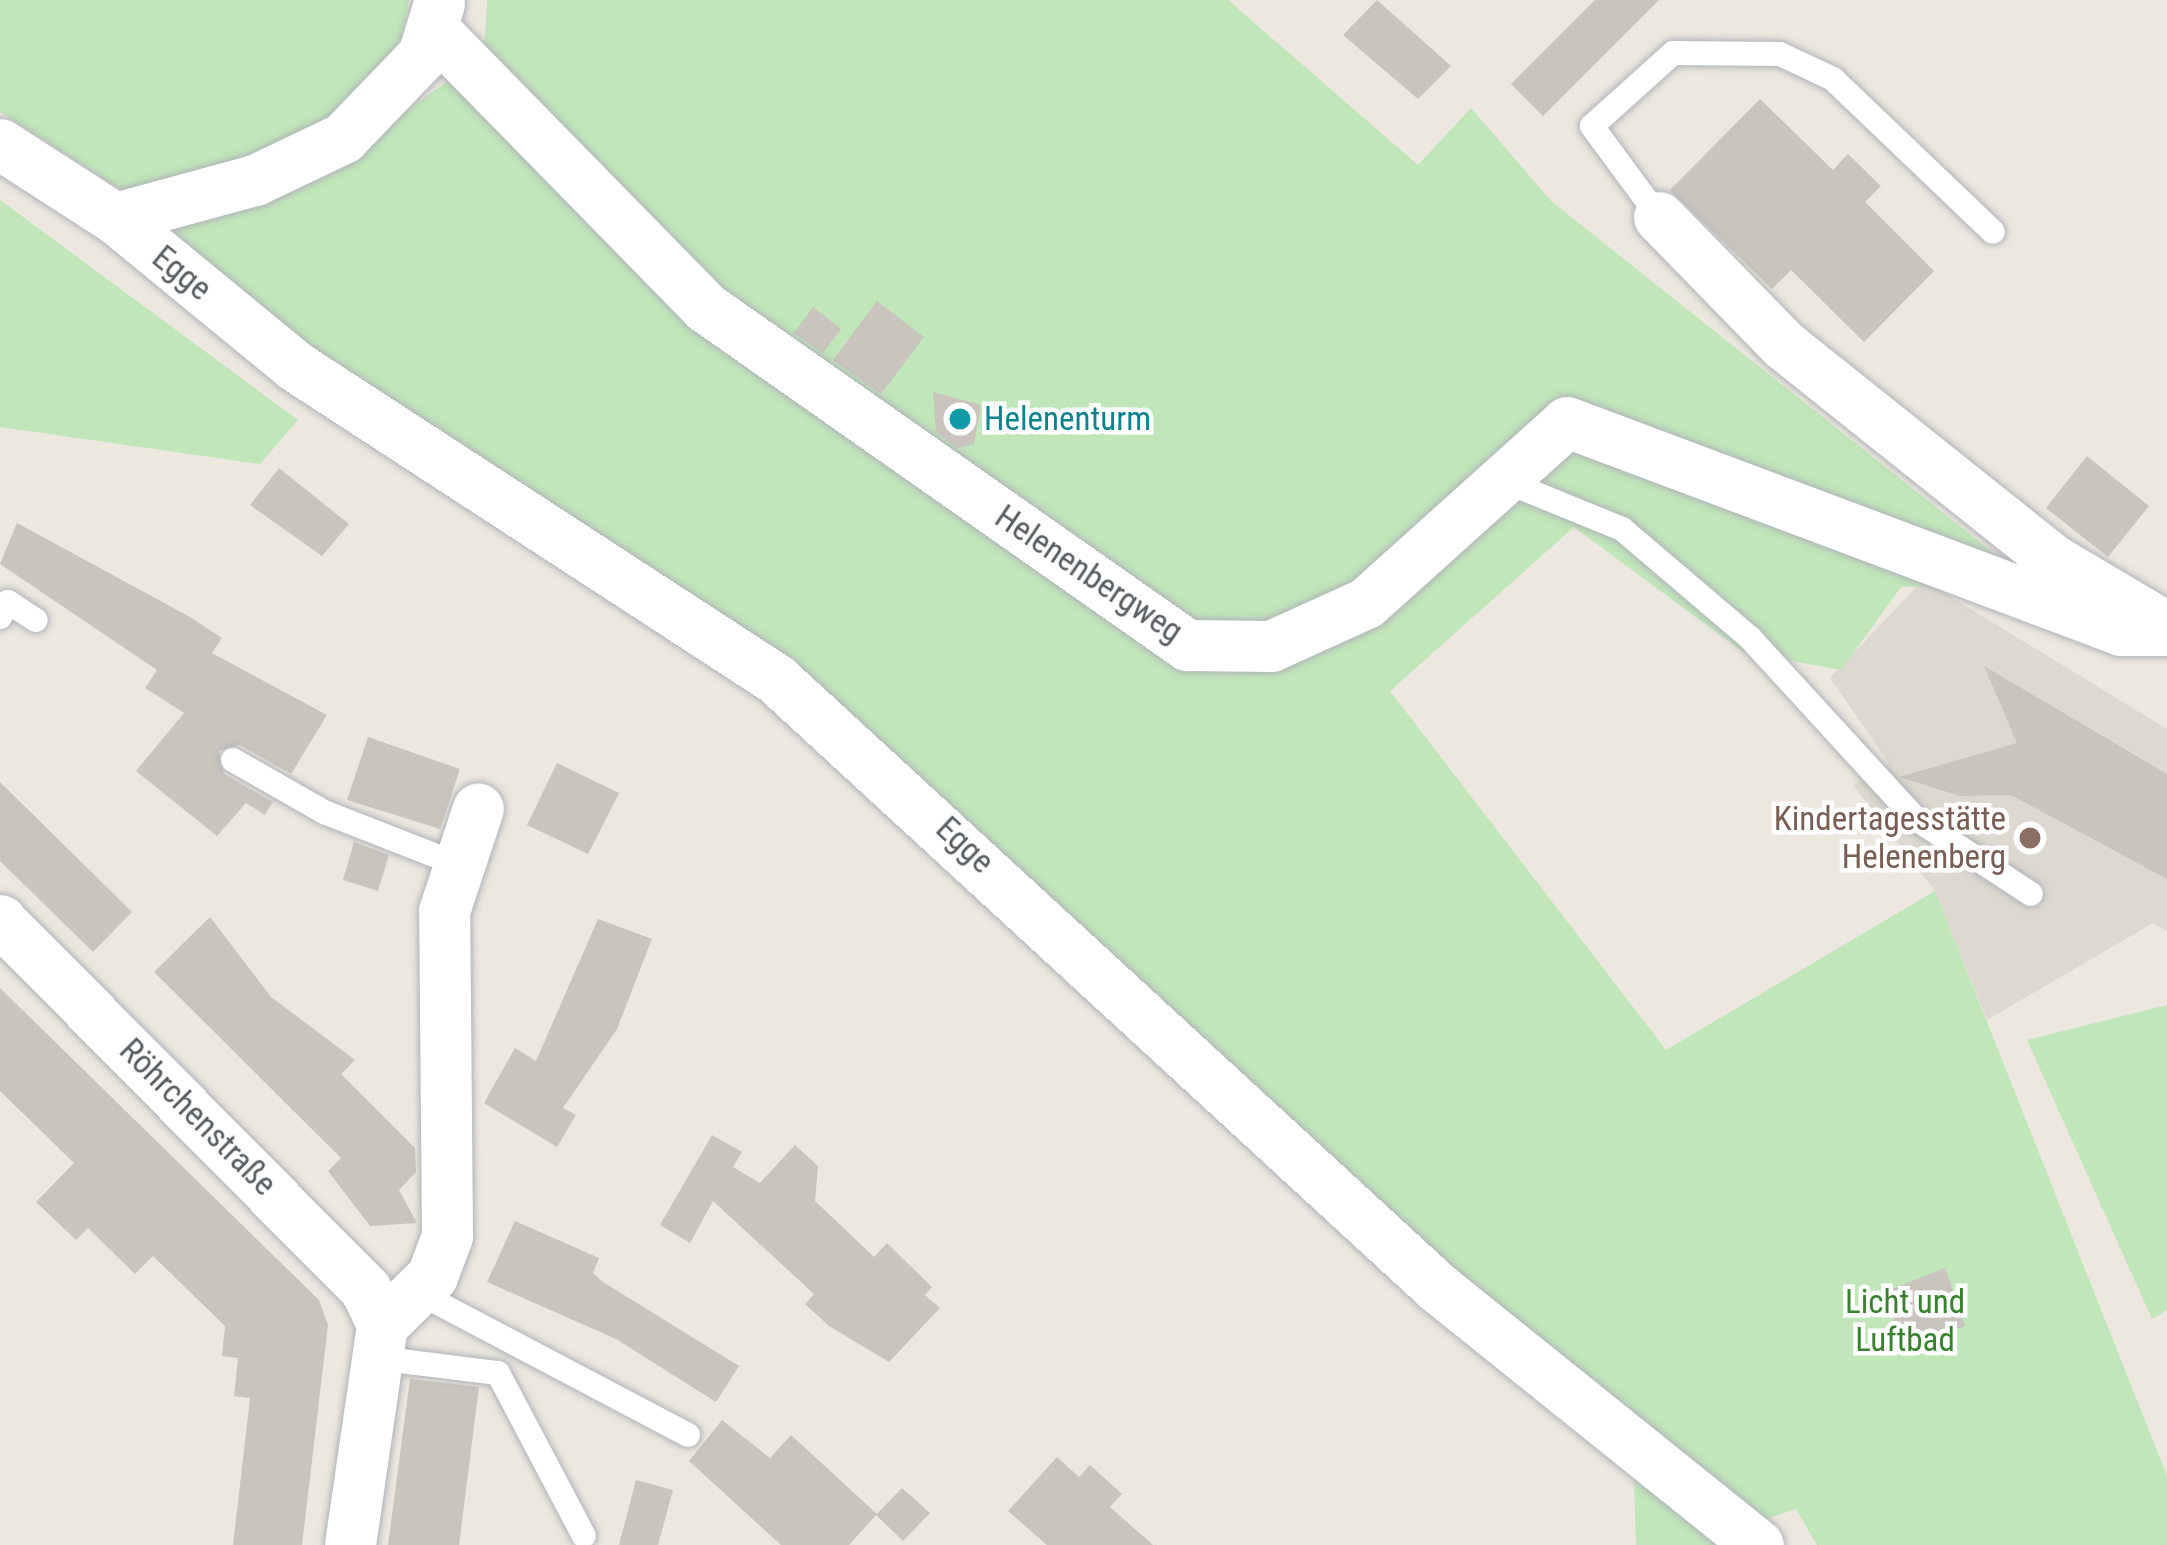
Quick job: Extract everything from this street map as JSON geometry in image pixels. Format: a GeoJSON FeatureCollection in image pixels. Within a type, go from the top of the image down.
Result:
{"type":"FeatureCollection","features":[{"type":"Feature","properties":{"kind":"street","name":"Egge"},"geometry":{"type":"LineString","coordinates":[[115,218],[256,181],[343,138],[402,83],[437,15]]}},
{"type":"Feature","properties":{"kind":"street","name":"Helenenbergweg"},"geometry":{"type":"LineString","coordinates":[[437,15],[705,307],[1187,645],[1271,646],[1366,603],[1567,422],[2121,630],[2166,630]]}},
{"type":"Feature","properties":{"kind":"street","name":"Egge"},"geometry":{"type":"LineString","coordinates":[[0,143],[115,218],[295,366],[776,679],[1437,1287],[1758,1545]]}},
{"type":"Feature","properties":{"kind":"street","name":"Helenenbergweg"},"geometry":{"type":"LineString","coordinates":[[1659,217],[1784,345],[2055,561],[2166,630]]}},
{"type":"Feature","properties":{"kind":"street"},"geometry":{"type":"LineString","coordinates":[[350,1545],[392,1325],[447,1236],[444,911],[478,808]]}},
{"type":"Feature","properties":{"kind":"street","name":"Röhrchenstraße"},"geometry":{"type":"LineString","coordinates":[[0,920],[348,1266],[392,1325]]}},
{"type":"Feature","properties":{"kind":"lane"},"geometry":{"type":"LineString","coordinates":[[1659,217],[1592,126],[1673,53],[1780,54],[1833,80],[1993,232]]}},
{"type":"Feature","properties":{"kind":"lane"},"geometry":{"type":"LineString","coordinates":[[1500,479],[1622,529],[1750,638],[1916,819],[2031,894]]}},
{"type":"Feature","properties":{"kind":"lane"},"geometry":{"type":"LineString","coordinates":[[0,617],[8,602],[36,620]]}},
{"type":"Feature","properties":{"kind":"lane"},"geometry":{"type":"LineString","coordinates":[[233,760],[324,812],[459,865]]}},
{"type":"Feature","properties":{"kind":"lane"},"geometry":{"type":"LineString","coordinates":[[392,1325],[688,1435]]}},
{"type":"Feature","properties":{"kind":"lane"},"geometry":{"type":"LineString","coordinates":[[392,1325],[498,1372],[584,1536]]}},
{"type":"Feature","properties":{"kind":"shaded area","name":"Kindertagesstätte Helenenberg"},"geometry":{"type":"Polygon","coordinates":[[[1923,580],[2167,729],[2167,931],[2153,923],[1987,1020],[1935,891],[1853,785],[1889,763],[1830,678],[1923,580]]]}},
{"type":"Feature","properties":{"kind":"green space"},"geometry":{"type":"Polygon","coordinates":[[[0,0],[409,0],[402,37],[353,111],[220,169],[125,192],[0,112],[0,0]]]}},
{"type":"Feature","properties":{"kind":"green space","name":"Licht und Luftbad"},"geometry":{"type":"Polygon","coordinates":[[[487,0],[1228,0],[1418,165],[1471,108],[1551,201],[2030,582],[1901,587],[1841,670],[1743,652],[1574,527],[1390,691],[1666,1050],[1935,891],[2167,1476],[2167,1545],[1817,1545],[1796,1509],[1735,1529],[1746,1545],[1636,1545],[1632,1417],[1449,1276],[895,753],[183,257],[175,236],[188,211],[334,163],[445,83],[485,39],[487,0]]]}},
{"type":"Feature","properties":{"kind":"green space"},"geometry":{"type":"Polygon","coordinates":[[[0,200],[298,420],[260,464],[0,427],[0,200]]]}},
{"type":"Feature","properties":{"kind":"green space"},"geometry":{"type":"Polygon","coordinates":[[[2167,1005],[2167,1310],[2152,1319],[2027,1040],[2167,1005]]]}},
{"type":"Feature","properties":{"kind":"building"},"geometry":{"type":"Polygon","coordinates":[[[1377,0],[1451,66],[1418,99],[1343,35],[1377,0]]]}},
{"type":"Feature","properties":{"kind":"building"},"geometry":{"type":"Polygon","coordinates":[[[1595,0],[1659,0],[1543,116],[1511,84],[1595,0]]]}},
{"type":"Feature","properties":{"kind":"building"},"geometry":{"type":"Polygon","coordinates":[[[1760,99],[1833,170],[1848,154],[1881,186],[1865,202],[1934,271],[1864,342],[1791,270],[1772,289],[1670,190],[1760,99]]]}},
{"type":"Feature","properties":{"kind":"building"},"geometry":{"type":"Polygon","coordinates":[[[877,301],[924,337],[881,394],[833,360],[877,301]]]}},
{"type":"Feature","properties":{"kind":"building"},"geometry":{"type":"Polygon","coordinates":[[[813,307],[841,329],[823,353],[794,333],[813,307]]]}},
{"type":"Feature","properties":{"kind":"building","name":"Helenenturm"},"geometry":{"type":"Polygon","coordinates":[[[933,392],[981,405],[974,444],[958,448],[936,432],[933,392]]]}},
{"type":"Feature","properties":{"kind":"building"},"geometry":{"type":"Polygon","coordinates":[[[2087,456],[2149,506],[2108,557],[2046,508],[2087,456]]]}},
{"type":"Feature","properties":{"kind":"building"},"geometry":{"type":"Polygon","coordinates":[[[279,468],[349,524],[322,556],[250,505],[279,468]]]}},
{"type":"Feature","properties":{"kind":"building"},"geometry":{"type":"Polygon","coordinates":[[[17,523],[190,617],[222,638],[212,653],[327,715],[291,774],[240,745],[219,751],[224,774],[273,802],[265,815],[246,803],[217,836],[136,771],[184,713],[145,688],[157,670],[0,564],[17,523]]]}},
{"type":"Feature","properties":{"kind":"building"},"geometry":{"type":"Polygon","coordinates":[[[1984,666],[2167,774],[2167,879],[2011,795],[1960,796],[1899,777],[2017,743],[1984,666]]]}},
{"type":"Feature","properties":{"kind":"building"},"geometry":{"type":"Polygon","coordinates":[[[368,737],[460,769],[440,829],[347,800],[368,737]]]}},
{"type":"Feature","properties":{"kind":"building"},"geometry":{"type":"Polygon","coordinates":[[[557,763],[619,793],[588,854],[527,825],[557,763]]]}},
{"type":"Feature","properties":{"kind":"building"},"geometry":{"type":"Polygon","coordinates":[[[0,782],[132,912],[93,952],[0,861],[0,782]]]}},
{"type":"Feature","properties":{"kind":"building"},"geometry":{"type":"Polygon","coordinates":[[[354,842],[389,855],[378,891],[343,880],[354,842]]]}},
{"type":"Feature","properties":{"kind":"building"},"geometry":{"type":"Polygon","coordinates":[[[210,917],[271,997],[355,1060],[341,1074],[415,1148],[416,1172],[399,1190],[417,1223],[370,1226],[328,1171],[341,1158],[154,972],[210,917]]]}},
{"type":"Feature","properties":{"kind":"building"},"geometry":{"type":"Polygon","coordinates":[[[598,919],[652,939],[617,1029],[563,1108],[576,1115],[557,1147],[484,1103],[515,1048],[536,1061],[598,919]]]}},
{"type":"Feature","properties":{"kind":"building"},"geometry":{"type":"Polygon","coordinates":[[[0,988],[319,1300],[328,1325],[302,1545],[233,1545],[250,1398],[234,1396],[238,1358],[222,1356],[225,1326],[153,1256],[135,1274],[88,1228],[76,1240],[36,1202],[74,1163],[0,1091],[0,988]]]}},
{"type":"Feature","properties":{"kind":"building"},"geometry":{"type":"Polygon","coordinates":[[[712,1135],[742,1152],[733,1167],[760,1183],[795,1145],[818,1166],[815,1201],[874,1257],[887,1243],[932,1287],[925,1295],[940,1308],[889,1362],[829,1326],[805,1304],[814,1294],[713,1201],[690,1243],[660,1225],[712,1135]]]}},
{"type":"Feature","properties":{"kind":"building"},"geometry":{"type":"Polygon","coordinates":[[[515,1221],[599,1258],[593,1273],[603,1282],[739,1366],[716,1402],[616,1339],[487,1282],[515,1221]]]}},
{"type":"Feature","properties":{"kind":"building"},"geometry":{"type":"Polygon","coordinates":[[[1945,1268],[1965,1326],[1907,1349],[1882,1293],[1945,1268]]]}},
{"type":"Feature","properties":{"kind":"building"},"geometry":{"type":"Polygon","coordinates":[[[410,1379],[479,1387],[459,1545],[388,1545],[410,1379]]]}},
{"type":"Feature","properties":{"kind":"building"},"geometry":{"type":"Polygon","coordinates":[[[722,1420],[770,1458],[791,1435],[877,1514],[902,1488],[930,1513],[903,1541],[876,1515],[849,1545],[781,1545],[689,1461],[722,1420]]]}},
{"type":"Feature","properties":{"kind":"building"},"geometry":{"type":"Polygon","coordinates":[[[1057,1457],[1079,1477],[1090,1465],[1122,1494],[1110,1507],[1153,1545],[1047,1545],[1008,1511],[1057,1457]]]}},
{"type":"Feature","properties":{"kind":"building"},"geometry":{"type":"Polygon","coordinates":[[[636,1480],[673,1490],[658,1545],[619,1545],[636,1480]]]}},
{"type":"Feature","properties":{"kind":"place","name":"Helenenturm"},"geometry":{"type":"Point","coordinates":[960,419]}},
{"type":"Feature","properties":{"kind":"place","name":"Kindertagesstätte Helenenberg"},"geometry":{"type":"Point","coordinates":[2030,838]}}]}
